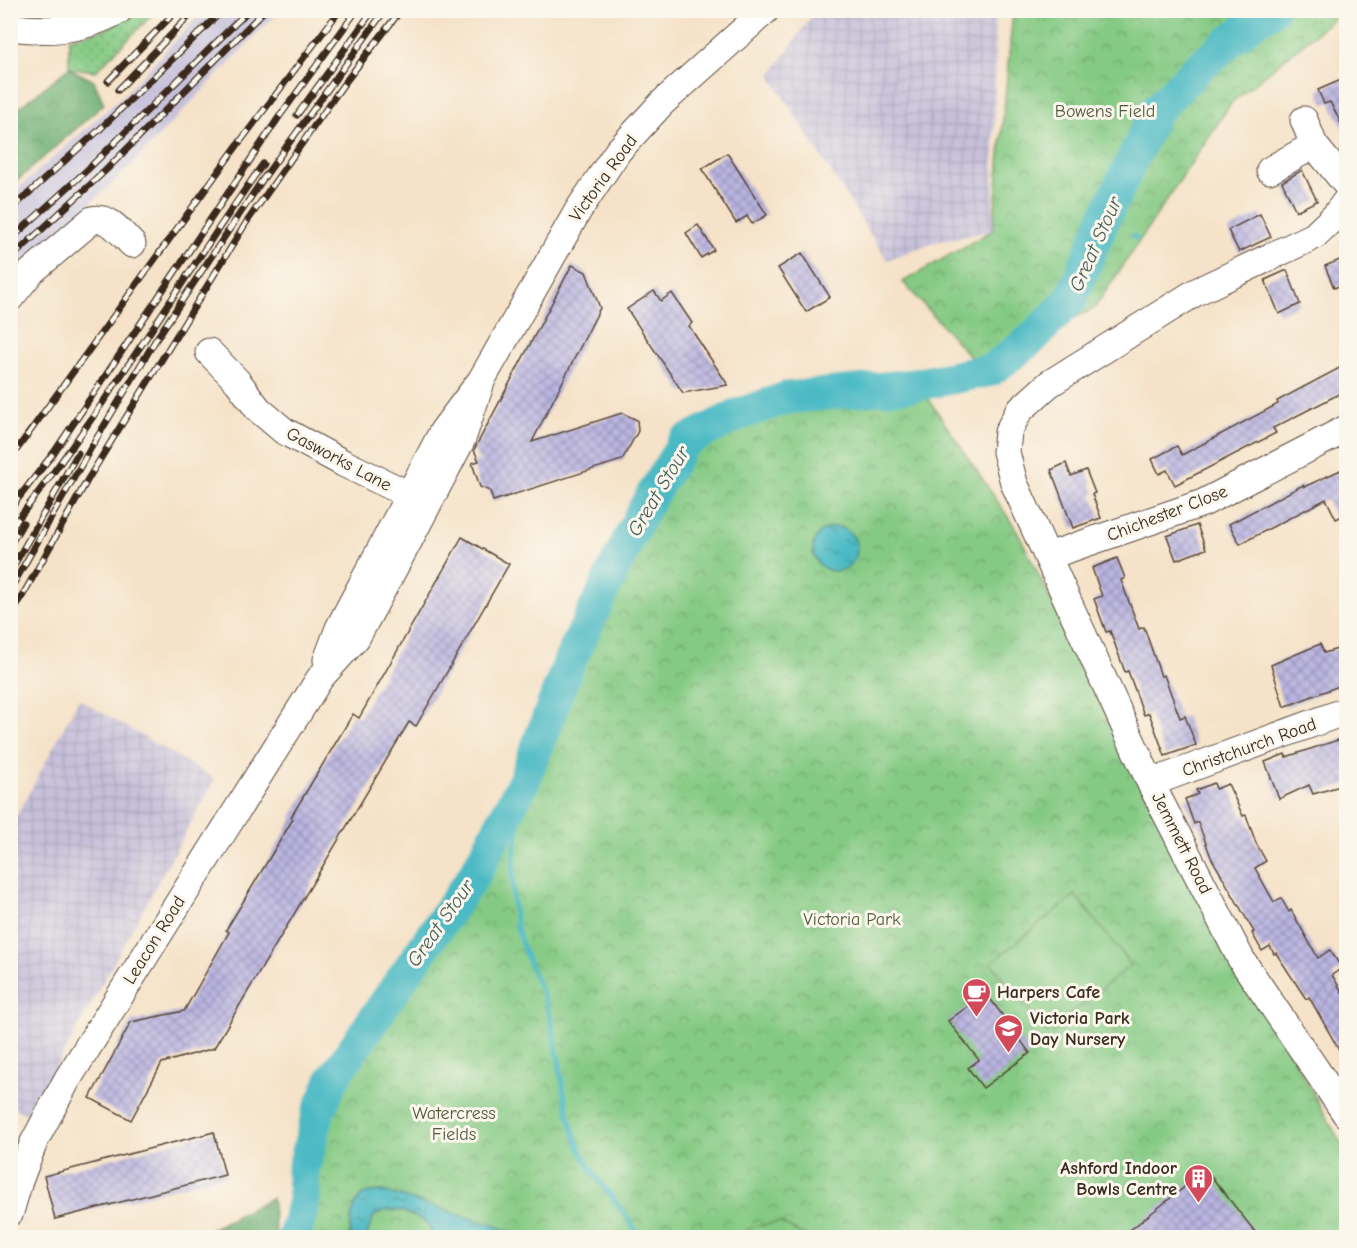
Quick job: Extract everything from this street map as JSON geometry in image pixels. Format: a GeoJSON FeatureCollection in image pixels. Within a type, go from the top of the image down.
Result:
{"type":"FeatureCollection","features":[{"type":"Feature","properties":{"kind":"street"},"geometry":{"type":"LineString","coordinates":[[10,27],[35,31],[71,28],[100,22],[119,10]]}},
{"type":"Feature","properties":{"kind":"street","name":"Victoria Road"},"geometry":{"type":"LineString","coordinates":[[419,500],[462,439],[482,379],[579,208],[618,151],[662,103],[766,10]]}},
{"type":"Feature","properties":{"kind":"street"},"geometry":{"type":"LineString","coordinates":[[1304,120],[1314,145],[1347,184]]}},
{"type":"Feature","properties":{"kind":"street"},"geometry":{"type":"LineString","coordinates":[[1270,170],[1314,145]]}},
{"type":"Feature","properties":{"kind":"street"},"geometry":{"type":"LineString","coordinates":[[1048,556],[1014,483],[1006,452],[1008,432],[1019,411],[1048,384],[1196,292],[1314,236],[1347,201]]}},
{"type":"Feature","properties":{"kind":"street"},"geometry":{"type":"LineString","coordinates":[[10,298],[31,272],[92,220],[100,218],[109,221],[132,244]]}},
{"type":"Feature","properties":{"kind":"street","name":"Gasworks Lane"},"geometry":{"type":"LineString","coordinates":[[209,352],[238,382],[258,409],[284,431],[419,500]]}},
{"type":"Feature","properties":{"kind":"street","name":"Chichester Close"},"geometry":{"type":"LineString","coordinates":[[1048,556],[1203,503],[1347,429]]}},
{"type":"Feature","properties":{"kind":"street","name":"Leacon Road"},"geometry":{"type":"LineString","coordinates":[[10,1212],[19,1181],[35,1141],[67,1080],[320,678],[356,638],[419,500]]}},
{"type":"Feature","properties":{"kind":"street","name":"Jemmett Road"},"geometry":{"type":"LineString","coordinates":[[1048,556],[1151,784],[1241,959],[1347,1114]]}},
{"type":"Feature","properties":{"kind":"street","name":"Christchurch Road"},"geometry":{"type":"LineString","coordinates":[[1151,784],[1164,777],[1347,711]]}},
{"type":"Feature","properties":{"kind":"shaded area"},"geometry":{"type":"Polygon","coordinates":[[[203,11],[279,11],[127,169],[11,278],[11,195],[123,96],[203,11]]]}},
{"type":"Feature","properties":{"kind":"shaded area"},"geometry":{"type":"Polygon","coordinates":[[[815,11],[996,11],[993,230],[931,243],[887,260],[770,76],[815,11]]]}},
{"type":"Feature","properties":{"kind":"shaded area"},"geometry":{"type":"Polygon","coordinates":[[[79,699],[215,779],[29,1116],[11,1106],[11,827],[79,699]]]}},
{"type":"Feature","properties":{"kind":"green space"},"geometry":{"type":"Polygon","coordinates":[[[136,11],[156,11],[96,71],[69,68],[69,38],[107,29],[136,11]]]}},
{"type":"Feature","properties":{"kind":"green space","name":"Bowens Field"},"geometry":{"type":"Polygon","coordinates":[[[1013,11],[1343,11],[1232,102],[1094,309],[975,362],[903,282],[993,230],[1013,11]]]}},
{"type":"Feature","properties":{"kind":"green space"},"geometry":{"type":"Polygon","coordinates":[[[69,68],[94,81],[104,104],[11,186],[11,114],[69,68]]]}},
{"type":"Feature","properties":{"kind":"green space","name":"Victoria Park"},"geometry":{"type":"Polygon","coordinates":[[[923,391],[1018,532],[1136,777],[1346,1152],[1346,1237],[309,1238],[315,1203],[317,1156],[323,1130],[334,1104],[348,1075],[466,912],[512,823],[520,816],[549,729],[562,698],[614,590],[673,475],[688,452],[703,440],[790,406],[923,391]]]}},
{"type":"Feature","properties":{"kind":"green space"},"geometry":{"type":"Polygon","coordinates":[[[1075,895],[1131,965],[1047,1033],[991,963],[1075,895]]]}},
{"type":"Feature","properties":{"kind":"green space"},"geometry":{"type":"Polygon","coordinates":[[[272,1198],[276,1237],[195,1237],[272,1198]]]}},
{"type":"Feature","properties":{"kind":"green space"},"geometry":{"type":"Polygon","coordinates":[[[779,1222],[807,1237],[743,1237],[745,1231],[753,1227],[779,1222]]]}},
{"type":"Feature","properties":{"kind":"water"},"geometry":{"type":"Polygon","coordinates":[[[835,527],[850,534],[857,549],[850,564],[835,571],[820,564],[813,549],[820,534],[835,527]]]}},
{"type":"Feature","properties":{"kind":"water"},"geometry":{"type":"Polygon","coordinates":[[[383,1191],[493,1225],[522,1237],[435,1237],[426,1222],[402,1211],[386,1210],[373,1217],[366,1237],[350,1237],[350,1225],[358,1200],[367,1193],[383,1191]]]}},
{"type":"Feature","properties":{"kind":"building"},"geometry":{"type":"Polygon","coordinates":[[[1341,80],[1347,93],[1347,135],[1330,102],[1324,104],[1318,90],[1341,80]]]}},
{"type":"Feature","properties":{"kind":"building"},"geometry":{"type":"Polygon","coordinates":[[[727,153],[767,215],[752,224],[747,216],[736,223],[702,169],[727,153]]]}},
{"type":"Feature","properties":{"kind":"building"},"geometry":{"type":"Polygon","coordinates":[[[1302,170],[1317,201],[1296,211],[1282,182],[1302,170]]]}},
{"type":"Feature","properties":{"kind":"building"},"geometry":{"type":"Polygon","coordinates":[[[1260,214],[1271,237],[1239,252],[1228,230],[1260,214]]]}},
{"type":"Feature","properties":{"kind":"building"},"geometry":{"type":"Polygon","coordinates":[[[698,225],[714,250],[701,258],[686,233],[698,225]]]}},
{"type":"Feature","properties":{"kind":"building"},"geometry":{"type":"Polygon","coordinates":[[[802,253],[830,297],[806,312],[778,268],[802,253]]]}},
{"type":"Feature","properties":{"kind":"building"},"geometry":{"type":"Polygon","coordinates":[[[1347,257],[1347,283],[1334,288],[1325,266],[1347,257]]]}},
{"type":"Feature","properties":{"kind":"building"},"geometry":{"type":"Polygon","coordinates":[[[572,265],[586,272],[600,308],[532,442],[622,413],[637,420],[638,431],[622,460],[493,501],[490,491],[480,487],[472,463],[479,461],[474,450],[572,265]]]}},
{"type":"Feature","properties":{"kind":"building"},"geometry":{"type":"Polygon","coordinates":[[[1287,270],[1300,304],[1279,314],[1265,280],[1287,270]]]}},
{"type":"Feature","properties":{"kind":"building"},"geometry":{"type":"Polygon","coordinates":[[[654,291],[661,301],[672,293],[692,323],[689,326],[728,385],[683,393],[627,309],[654,291]]]}},
{"type":"Feature","properties":{"kind":"building"},"geometry":{"type":"Polygon","coordinates":[[[1347,364],[1347,390],[1273,428],[1276,433],[1175,485],[1167,470],[1159,474],[1152,459],[1177,446],[1182,455],[1347,364]]]}},
{"type":"Feature","properties":{"kind":"building"},"geometry":{"type":"Polygon","coordinates":[[[1066,463],[1071,476],[1086,470],[1101,518],[1073,528],[1051,470],[1066,463]]]}},
{"type":"Feature","properties":{"kind":"building"},"geometry":{"type":"Polygon","coordinates":[[[1347,467],[1347,514],[1336,519],[1326,499],[1240,544],[1229,524],[1303,485],[1304,487],[1347,467]]]}},
{"type":"Feature","properties":{"kind":"building"},"geometry":{"type":"Polygon","coordinates":[[[1197,525],[1206,549],[1176,560],[1167,536],[1197,525]]]}},
{"type":"Feature","properties":{"kind":"building"},"geometry":{"type":"Polygon","coordinates":[[[462,537],[509,564],[416,726],[409,722],[214,1048],[162,1063],[131,1120],[90,1098],[131,1022],[184,1011],[229,932],[226,930],[293,819],[291,817],[353,714],[359,718],[462,537]]]}},
{"type":"Feature","properties":{"kind":"building"},"geometry":{"type":"Polygon","coordinates":[[[1117,558],[1125,578],[1121,580],[1139,629],[1144,627],[1161,676],[1164,675],[1180,718],[1185,716],[1196,745],[1165,756],[1149,713],[1144,715],[1128,671],[1125,672],[1110,631],[1106,632],[1094,599],[1102,596],[1092,568],[1117,558]]]}},
{"type":"Feature","properties":{"kind":"building"},"geometry":{"type":"Polygon","coordinates":[[[1320,644],[1324,653],[1347,646],[1347,683],[1284,707],[1271,665],[1320,644]]]}},
{"type":"Feature","properties":{"kind":"building"},"geometry":{"type":"Polygon","coordinates":[[[1347,737],[1347,784],[1313,794],[1309,785],[1279,799],[1265,762],[1285,754],[1286,757],[1347,737]]]}},
{"type":"Feature","properties":{"kind":"building"},"geometry":{"type":"Polygon","coordinates":[[[1214,783],[1216,789],[1228,784],[1243,816],[1246,815],[1256,843],[1266,861],[1255,868],[1274,902],[1281,898],[1289,912],[1291,910],[1318,958],[1330,950],[1342,968],[1332,975],[1347,1000],[1347,1064],[1309,997],[1306,999],[1276,953],[1274,954],[1270,946],[1262,951],[1252,933],[1254,932],[1211,857],[1198,822],[1194,824],[1185,799],[1198,794],[1196,790],[1214,783]]]}},
{"type":"Feature","properties":{"kind":"building"},"geometry":{"type":"Polygon","coordinates":[[[986,993],[1030,1053],[983,1088],[968,1068],[979,1060],[948,1021],[986,993]]]}},
{"type":"Feature","properties":{"kind":"building"},"geometry":{"type":"Polygon","coordinates":[[[214,1132],[225,1175],[55,1219],[44,1176],[214,1132]]]}},
{"type":"Feature","properties":{"kind":"building","name":"Ashford Indoor Bowls Centre"},"geometry":{"type":"Polygon","coordinates":[[[1206,1170],[1260,1238],[1120,1238],[1206,1170]]]}},
{"type":"Feature","properties":{"kind":"waterway","name":"Great Stour"},"geometry":{"type":"LineString","coordinates":[[293,1238],[304,1199],[303,1171],[318,1113],[333,1078],[476,872],[524,781],[570,660],[612,573],[643,510],[684,442],[737,415],[786,398],[915,385],[991,370],[1032,339],[1071,299],[1102,223],[1156,110],[1200,66],[1252,23],[1272,10]]}},
{"type":"Feature","properties":{"kind":"waterway"},"geometry":{"type":"LineString","coordinates":[[1102,223],[1110,227]]}},
{"type":"Feature","properties":{"kind":"waterway"},"geometry":{"type":"LineString","coordinates":[[524,781],[513,872],[514,909],[519,936],[548,1010],[568,1112],[577,1141],[589,1166],[640,1238]]}},
{"type":"Feature","properties":{"kind":"railway"},"geometry":{"type":"LineString","coordinates":[[108,81],[177,10]]}},
{"type":"Feature","properties":{"kind":"railway"},"geometry":{"type":"LineString","coordinates":[[118,90],[195,10]]}},
{"type":"Feature","properties":{"kind":"railway"},"geometry":{"type":"LineString","coordinates":[[10,210],[98,131],[223,10]]}},
{"type":"Feature","properties":{"kind":"railway"},"geometry":{"type":"LineString","coordinates":[[10,240],[87,170],[249,10]]}},
{"type":"Feature","properties":{"kind":"railway"},"geometry":{"type":"LineString","coordinates":[[10,259],[106,170],[265,10]]}},
{"type":"Feature","properties":{"kind":"railway"},"geometry":{"type":"LineString","coordinates":[[10,459],[239,143],[340,10]]}},
{"type":"Feature","properties":{"kind":"railway"},"geometry":{"type":"LineString","coordinates":[[10,509],[55,451],[279,117],[357,10]]}},
{"type":"Feature","properties":{"kind":"railway"},"geometry":{"type":"LineString","coordinates":[[297,115],[373,10]]}},
{"type":"Feature","properties":{"kind":"railway"},"geometry":{"type":"LineString","coordinates":[[10,590],[155,341],[263,179],[385,10]]}},
{"type":"Feature","properties":{"kind":"railway"},"geometry":{"type":"LineString","coordinates":[[10,618],[88,479],[246,223],[343,85],[401,10]]}},
{"type":"Feature","properties":{"kind":"railway"},"geometry":{"type":"LineString","coordinates":[[10,529],[77,440],[263,164]]}},
{"type":"Feature","properties":{"kind":"railway"},"geometry":{"type":"LineString","coordinates":[[10,572],[78,453]]}},
{"type":"Feature","properties":{"kind":"railway"},"geometry":{"type":"LineString","coordinates":[[10,545],[23,523]]}},
{"type":"Feature","properties":{"kind":"place","name":"Harpers Cafe"},"geometry":{"type":"Point","coordinates":[976,1018]}},
{"type":"Feature","properties":{"kind":"place","name":"Victoria Park Day Nursery"},"geometry":{"type":"Point","coordinates":[1009,1054]}},
{"type":"Feature","properties":{"kind":"place","name":"Ashford Indoor Bowls Centre"},"geometry":{"type":"Point","coordinates":[1198,1204]}},
{"type":"Feature","properties":{"kind":"park label","name":"Watercress Fields"},"geometry":{"type":"Point","coordinates":[454,1123]}}]}
